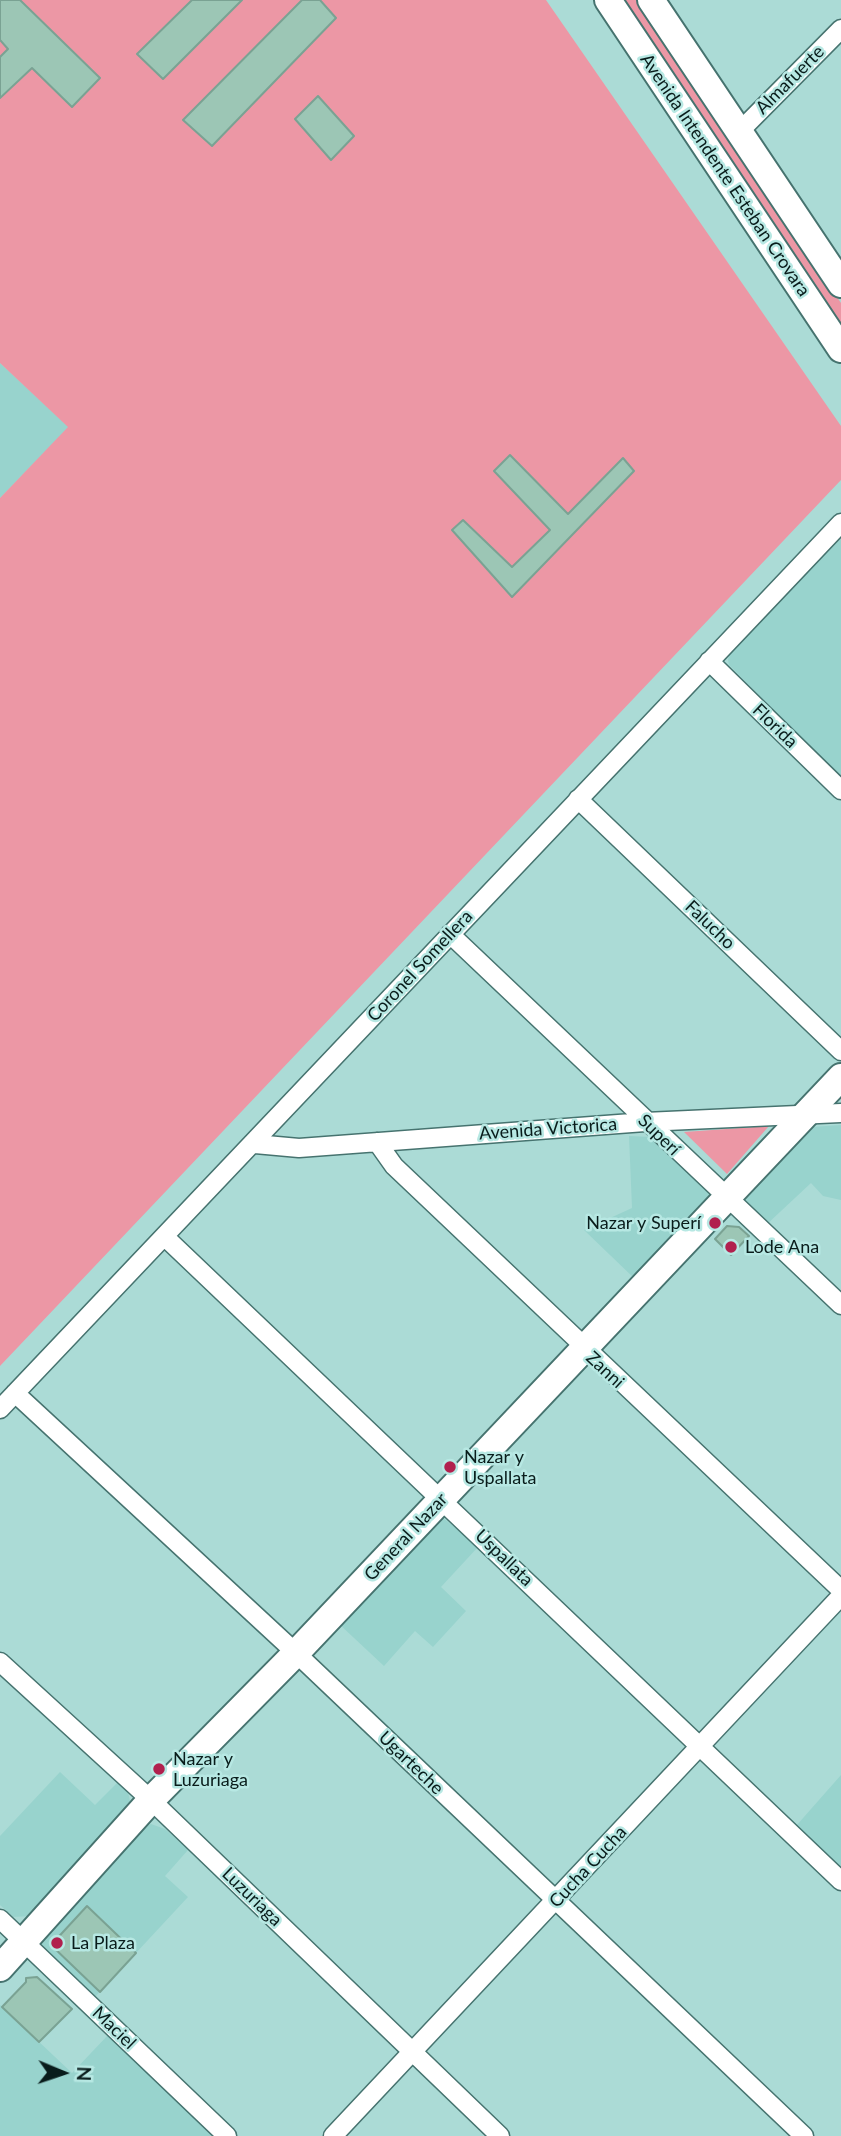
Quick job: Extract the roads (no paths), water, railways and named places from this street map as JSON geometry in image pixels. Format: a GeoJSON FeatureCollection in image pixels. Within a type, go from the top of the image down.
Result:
{"type":"FeatureCollection","features":[{"type":"Feature","properties":{"kind":"street","name":"Avenida Intendente Esteban Crovara"},"geometry":{"type":"LineString","coordinates":[[608,0],[841,349]]}},
{"type":"Feature","properties":{"kind":"street","name":"Avenida Intendente Esteban Crovara"},"geometry":{"type":"LineString","coordinates":[[651,0],[841,284]]}},
{"type":"Feature","properties":{"kind":"street","name":"Almafuerte"},"geometry":{"type":"LineString","coordinates":[[740,131],[841,29]]}},
{"type":"Feature","properties":{"kind":"street","name":"Coronel Somellera"},"geometry":{"type":"LineString","coordinates":[[0,1409],[255,1144],[450,934],[841,523]]}},
{"type":"Feature","properties":{"kind":"street","name":"Florida"},"geometry":{"type":"LineString","coordinates":[[709,661],[841,790]]}},
{"type":"Feature","properties":{"kind":"street","name":"Falucho"},"geometry":{"type":"LineString","coordinates":[[578,799],[841,1051]]}},
{"type":"Feature","properties":{"kind":"street","name":"Superí"},"geometry":{"type":"LineString","coordinates":[[450,934],[724,1197],[841,1305]]}},
{"type":"Feature","properties":{"kind":"street","name":"General Nazar"},"geometry":{"type":"LineString","coordinates":[[0,1968],[151,1800],[296,1653],[724,1197],[841,1077]]}},
{"type":"Feature","properties":{"kind":"street","name":"Avenida Victorica"},"geometry":{"type":"LineString","coordinates":[[255,1144],[299,1148],[645,1122],[841,1113]]}},
{"type":"Feature","properties":{"kind":"street","name":"Zanni"},"geometry":{"type":"LineString","coordinates":[[377,1142],[394,1166],[583,1349],[841,1590]]}},
{"type":"Feature","properties":{"kind":"street","name":"Uspallata"},"geometry":{"type":"LineString","coordinates":[[164,1237],[841,1881]]}},
{"type":"Feature","properties":{"kind":"street","name":"Ugarteche"},"geometry":{"type":"LineString","coordinates":[[15,1393],[296,1653],[799,2134]]}},
{"type":"Feature","properties":{"kind":"street","name":"Cucha Cucha"},"geometry":{"type":"LineString","coordinates":[[332,2136],[841,1596]]}},
{"type":"Feature","properties":{"kind":"street","name":"Luzuriaga"},"geometry":{"type":"LineString","coordinates":[[0,1662],[151,1800],[500,2136]]}},
{"type":"Feature","properties":{"kind":"street","name":"Maciel"},"geometry":{"type":"LineString","coordinates":[[0,1919],[228,2136]]}},
{"type":"Feature","properties":{"kind":"place","name":"Nazar y Superí"},"geometry":{"type":"Point","coordinates":[715,1223]}},
{"type":"Feature","properties":{"kind":"place","name":"Lode Ana"},"geometry":{"type":"Point","coordinates":[731,1247]}},
{"type":"Feature","properties":{"kind":"place","name":"Nazar y Uspallata"},"geometry":{"type":"Point","coordinates":[450,1467]}},
{"type":"Feature","properties":{"kind":"place","name":"Nazar y Luzuriaga"},"geometry":{"type":"Point","coordinates":[159,1769]}},
{"type":"Feature","properties":{"kind":"place","name":"La Plaza"},"geometry":{"type":"Point","coordinates":[57,1943]}}]}
